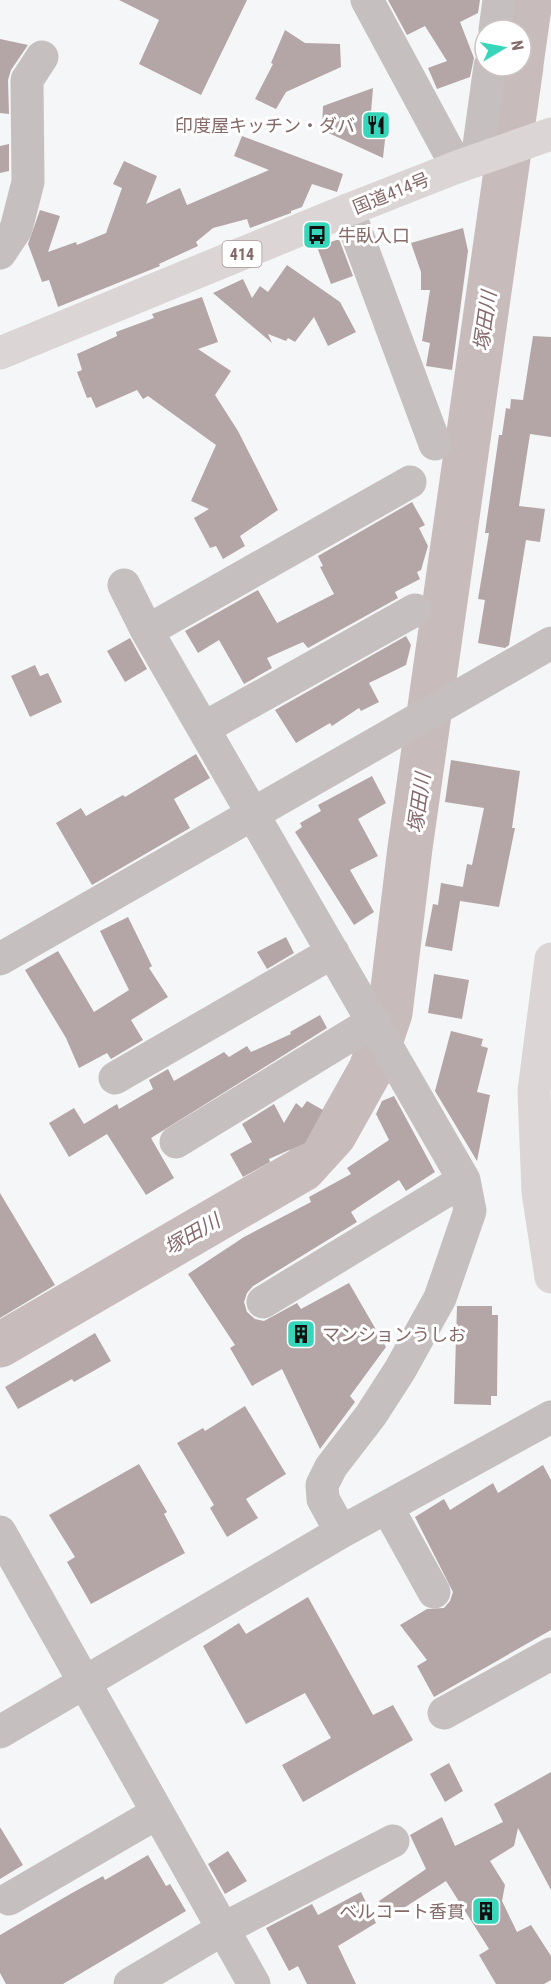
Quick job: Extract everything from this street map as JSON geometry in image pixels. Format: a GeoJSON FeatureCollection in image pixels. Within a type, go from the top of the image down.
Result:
{"type":"FeatureCollection","features":[{"type":"Feature","properties":{"kind":"highway","name":"国道414号"},"geometry":{"type":"LineString","coordinates":[[0,353],[348,210],[538,138]]}},
{"type":"Feature","properties":{"kind":"highway"},"geometry":{"type":"LineString","coordinates":[[551,960],[534,1091],[538,1192],[551,1277]]}},
{"type":"Feature","properties":{"kind":"street"},"geometry":{"type":"LineString","coordinates":[[367,0],[473,161]]}},
{"type":"Feature","properties":{"kind":"street"},"geometry":{"type":"LineString","coordinates":[[497,18],[499,0]]}},
{"type":"Feature","properties":{"kind":"street"},"geometry":{"type":"LineString","coordinates":[[0,253],[16,229],[28,182],[27,80],[42,57]]}},
{"type":"Feature","properties":{"kind":"street"},"geometry":{"type":"LineString","coordinates":[[473,161],[488,78]]}},
{"type":"Feature","properties":{"kind":"street"},"geometry":{"type":"LineString","coordinates":[[348,210],[435,444]]}},
{"type":"Feature","properties":{"kind":"street"},"geometry":{"type":"LineString","coordinates":[[147,631],[410,482]]}},
{"type":"Feature","properties":{"kind":"street"},"geometry":{"type":"LineString","coordinates":[[124,585],[147,631],[253,816],[400,1065],[467,1196],[440,1298],[400,1370],[371,1415],[331,1467],[322,1485],[322,1498],[341,1532]]}},
{"type":"Feature","properties":{"kind":"street"},"geometry":{"type":"LineString","coordinates":[[204,728],[415,610]]}},
{"type":"Feature","properties":{"kind":"street"},"geometry":{"type":"LineString","coordinates":[[0,959],[253,816],[551,643]]}},
{"type":"Feature","properties":{"kind":"street"},"geometry":{"type":"LineString","coordinates":[[115,1078],[333,952]]}},
{"type":"Feature","properties":{"kind":"street"},"geometry":{"type":"LineString","coordinates":[[176,1142],[371,1016]]}},
{"type":"Feature","properties":{"kind":"street"},"geometry":{"type":"LineString","coordinates":[[263,1302],[467,1196]]}},
{"type":"Feature","properties":{"kind":"street"},"geometry":{"type":"LineString","coordinates":[[0,1732],[341,1532],[551,1417]]}},
{"type":"Feature","properties":{"kind":"street"},"geometry":{"type":"LineString","coordinates":[[387,1507],[434,1592]]}},
{"type":"Feature","properties":{"kind":"street"},"geometry":{"type":"LineString","coordinates":[[0,1532],[254,1984]]}},
{"type":"Feature","properties":{"kind":"street"},"geometry":{"type":"LineString","coordinates":[[444,1713],[551,1654]]}},
{"type":"Feature","properties":{"kind":"street"},"geometry":{"type":"LineString","coordinates":[[9,1899],[157,1813]]}},
{"type":"Feature","properties":{"kind":"street"},"geometry":{"type":"LineString","coordinates":[[130,1984],[223,1929],[393,1841]]}},
{"type":"Feature","properties":{"kind":"building"},"geometry":{"type":"Polygon","coordinates":[[[119,0],[247,0],[201,95],[139,64],[159,20],[119,0]]]}},
{"type":"Feature","properties":{"kind":"building"},"geometry":{"type":"Polygon","coordinates":[[[388,0],[480,0],[478,13],[460,22],[473,55],[470,77],[437,89],[428,68],[447,61],[425,26],[407,35],[388,0]]]}},
{"type":"Feature","properties":{"kind":"building"},"geometry":{"type":"Polygon","coordinates":[[[285,30],[305,43],[340,44],[341,67],[286,92],[276,109],[255,99],[273,64],[271,63],[285,30]]]}},
{"type":"Feature","properties":{"kind":"building"},"geometry":{"type":"Polygon","coordinates":[[[0,39],[28,45],[11,70],[8,80],[9,114],[0,113],[0,39]]]}},
{"type":"Feature","properties":{"kind":"building"},"geometry":{"type":"Polygon","coordinates":[[[373,88],[371,112],[381,113],[380,121],[387,121],[383,158],[322,130],[323,106],[373,88]]]}},
{"type":"Feature","properties":{"kind":"building"},"geometry":{"type":"Polygon","coordinates":[[[242,136],[343,174],[337,192],[312,184],[302,207],[291,213],[250,228],[247,219],[213,228],[196,242],[198,246],[159,264],[160,266],[58,307],[49,280],[42,282],[28,244],[40,210],[60,216],[48,252],[76,242],[77,245],[106,233],[122,188],[113,184],[124,161],[157,176],[146,204],[180,188],[187,205],[269,170],[234,156],[242,136]]]}},
{"type":"Feature","properties":{"kind":"building"},"geometry":{"type":"Polygon","coordinates":[[[9,144],[9,171],[0,173],[0,146],[9,144]]]}},
{"type":"Feature","properties":{"kind":"building"},"geometry":{"type":"Polygon","coordinates":[[[463,228],[468,251],[452,370],[426,366],[430,343],[422,341],[430,290],[421,290],[421,272],[411,243],[463,228]]]}},
{"type":"Feature","properties":{"kind":"building"},"geometry":{"type":"Polygon","coordinates":[[[339,239],[353,276],[331,284],[317,247],[339,239]]]}},
{"type":"Feature","properties":{"kind":"building"},"geometry":{"type":"Polygon","coordinates":[[[287,265],[340,302],[356,332],[328,346],[314,317],[295,342],[288,338],[286,341],[268,334],[272,343],[213,293],[243,279],[252,298],[260,286],[268,292],[287,265]]]}},
{"type":"Feature","properties":{"kind":"building"},"geometry":{"type":"Polygon","coordinates":[[[202,297],[218,342],[198,349],[231,371],[215,395],[238,431],[278,510],[240,536],[245,546],[223,559],[216,546],[210,548],[194,518],[209,509],[191,501],[216,445],[148,396],[143,399],[137,390],[96,408],[91,397],[87,398],[77,372],[82,370],[77,354],[117,336],[116,332],[154,318],[152,314],[202,297]]]}},
{"type":"Feature","properties":{"kind":"building"},"geometry":{"type":"Polygon","coordinates":[[[533,336],[551,337],[551,437],[530,434],[519,506],[545,509],[540,542],[526,540],[509,645],[505,648],[478,643],[485,600],[478,599],[489,533],[485,533],[499,435],[502,435],[506,408],[510,409],[511,399],[523,400],[533,336]]]}},
{"type":"Feature","properties":{"kind":"building"},"geometry":{"type":"Polygon","coordinates":[[[412,502],[425,525],[419,528],[428,546],[421,570],[417,572],[420,579],[395,592],[398,598],[308,648],[303,642],[267,658],[272,668],[244,684],[219,640],[198,653],[185,631],[258,590],[277,623],[334,594],[320,567],[323,566],[318,556],[412,502]]]}},
{"type":"Feature","properties":{"kind":"building"},"geometry":{"type":"Polygon","coordinates":[[[406,636],[411,645],[406,665],[369,683],[379,702],[361,711],[359,708],[332,726],[330,723],[296,743],[275,710],[406,636]]]}},
{"type":"Feature","properties":{"kind":"building"},"geometry":{"type":"Polygon","coordinates":[[[130,638],[147,669],[125,682],[107,651],[130,638]]]}},
{"type":"Feature","properties":{"kind":"building"},"geometry":{"type":"Polygon","coordinates":[[[35,665],[40,676],[48,673],[62,702],[30,717],[11,676],[35,665]]]}},
{"type":"Feature","properties":{"kind":"building"},"geometry":{"type":"Polygon","coordinates":[[[196,754],[210,778],[174,799],[190,828],[92,885],[56,823],[81,808],[86,816],[123,795],[125,797],[196,754]]]}},
{"type":"Feature","properties":{"kind":"building"},"geometry":{"type":"Polygon","coordinates":[[[451,760],[520,771],[512,828],[515,828],[499,907],[460,901],[452,951],[425,946],[433,904],[438,905],[441,883],[463,887],[467,864],[472,865],[484,808],[445,802],[451,760]]]}},
{"type":"Feature","properties":{"kind":"building"},"geometry":{"type":"Polygon","coordinates":[[[372,776],[386,803],[358,819],[378,856],[350,870],[374,912],[354,925],[295,832],[302,827],[300,823],[321,811],[318,805],[372,776]]]}},
{"type":"Feature","properties":{"kind":"building"},"geometry":{"type":"Polygon","coordinates":[[[128,917],[152,966],[149,968],[168,997],[131,1020],[143,1040],[111,1059],[107,1053],[79,1068],[66,1038],[25,970],[58,951],[94,1012],[129,990],[100,931],[128,917]]]}},
{"type":"Feature","properties":{"kind":"building"},"geometry":{"type":"Polygon","coordinates":[[[286,937],[294,953],[267,969],[257,952],[286,937]]]}},
{"type":"Feature","properties":{"kind":"building"},"geometry":{"type":"Polygon","coordinates":[[[434,974],[469,980],[462,1019],[428,1013],[434,974]]]}},
{"type":"Feature","properties":{"kind":"building"},"geometry":{"type":"Polygon","coordinates":[[[320,1015],[327,1028],[151,1138],[174,1178],[146,1195],[107,1134],[69,1157],[49,1123],[74,1108],[84,1124],[117,1104],[119,1109],[153,1089],[149,1080],[168,1069],[174,1081],[224,1052],[229,1057],[247,1046],[251,1052],[291,1034],[290,1032],[320,1015]]]}},
{"type":"Feature","properties":{"kind":"building"},"geometry":{"type":"Polygon","coordinates":[[[451,1031],[483,1039],[481,1046],[488,1048],[477,1092],[490,1095],[477,1161],[435,1091],[451,1031]]]}},
{"type":"Feature","properties":{"kind":"building"},"geometry":{"type":"Polygon","coordinates":[[[394,1096],[435,1172],[406,1191],[399,1180],[351,1212],[357,1222],[253,1286],[244,1302],[247,1312],[255,1319],[264,1321],[297,1303],[301,1309],[349,1283],[386,1347],[350,1396],[355,1402],[320,1449],[282,1369],[252,1386],[230,1348],[235,1345],[188,1274],[244,1237],[311,1202],[309,1197],[351,1174],[347,1168],[389,1140],[376,1114],[382,1101],[394,1096]]]}},
{"type":"Feature","properties":{"kind":"building"},"geometry":{"type":"Polygon","coordinates":[[[307,1101],[323,1110],[305,1143],[269,1159],[270,1162],[243,1177],[230,1154],[252,1142],[242,1124],[274,1104],[284,1123],[296,1103],[302,1108],[307,1101]]]}},
{"type":"Feature","properties":{"kind":"building"},"geometry":{"type":"Polygon","coordinates":[[[0,1193],[55,1285],[0,1318],[0,1193]]]}},
{"type":"Feature","properties":{"kind":"building"},"geometry":{"type":"Polygon","coordinates":[[[457,1306],[492,1306],[492,1315],[498,1315],[497,1396],[491,1396],[491,1405],[454,1404],[457,1306]]]}},
{"type":"Feature","properties":{"kind":"building"},"geometry":{"type":"Polygon","coordinates":[[[95,1333],[111,1361],[74,1382],[72,1379],[18,1409],[5,1387],[95,1333]]]}},
{"type":"Feature","properties":{"kind":"building"},"geometry":{"type":"Polygon","coordinates":[[[245,1406],[286,1474],[246,1499],[258,1518],[227,1537],[210,1508],[214,1505],[177,1443],[203,1428],[205,1431],[245,1406]]]}},
{"type":"Feature","properties":{"kind":"building"},"geometry":{"type":"Polygon","coordinates":[[[139,1464],[167,1512],[164,1514],[185,1553],[91,1604],[67,1562],[75,1557],[49,1515],[139,1464]]]}},
{"type":"Feature","properties":{"kind":"building"},"geometry":{"type":"Polygon","coordinates":[[[543,1465],[551,1480],[551,1630],[434,1697],[417,1666],[427,1660],[400,1625],[427,1609],[444,1608],[453,1592],[415,1517],[444,1499],[450,1510],[493,1483],[498,1493],[543,1465]]]}},
{"type":"Feature","properties":{"kind":"building"},"geometry":{"type":"Polygon","coordinates":[[[308,1597],[373,1715],[393,1705],[413,1740],[303,1802],[282,1765],[331,1738],[305,1693],[246,1724],[203,1646],[239,1623],[246,1634],[308,1597]]]}},
{"type":"Feature","properties":{"kind":"building"},"geometry":{"type":"Polygon","coordinates":[[[449,1763],[463,1791],[445,1802],[430,1774],[449,1763]]]}},
{"type":"Feature","properties":{"kind":"building"},"geometry":{"type":"Polygon","coordinates":[[[551,1772],[551,1890],[518,1828],[514,1846],[490,1861],[505,1885],[502,1901],[517,1932],[531,1925],[551,1956],[551,1980],[544,1984],[496,1984],[479,1955],[489,1949],[446,1881],[388,1918],[379,1901],[426,1869],[410,1835],[442,1817],[455,1846],[503,1822],[494,1804],[551,1772]]]}},
{"type":"Feature","properties":{"kind":"building"},"geometry":{"type":"Polygon","coordinates":[[[0,1827],[23,1865],[0,1879],[0,1827]]]}},
{"type":"Feature","properties":{"kind":"building"},"geometry":{"type":"Polygon","coordinates":[[[228,1851],[247,1881],[225,1894],[208,1864],[228,1851]]]}},
{"type":"Feature","properties":{"kind":"building"},"geometry":{"type":"Polygon","coordinates":[[[148,1855],[166,1886],[170,1884],[186,1911],[63,1984],[6,1984],[0,1973],[0,1935],[103,1876],[105,1880],[148,1855]]]}},
{"type":"Feature","properties":{"kind":"building"},"geometry":{"type":"Polygon","coordinates":[[[361,1892],[376,1923],[338,1946],[356,1984],[307,1984],[298,1966],[289,1971],[266,1928],[312,1904],[318,1915],[361,1892]]]}},
{"type":"Feature","properties":{"kind":"waterway","name":"塚田川"},"geometry":{"type":"LineString","coordinates":[[527,18],[530,0]]}},
{"type":"Feature","properties":{"kind":"waterway","name":"塚田川"},"geometry":{"type":"LineString","coordinates":[[0,1345],[303,1169],[334,1135],[371,1069],[390,1013],[410,848],[519,78]]}},
{"type":"Feature","properties":{"kind":"place","name":"印度屋キッチン・ダバ"},"geometry":{"type":"Point","coordinates":[376,125]}},
{"type":"Feature","properties":{"kind":"place","name":"牛臥入口"},"geometry":{"type":"Point","coordinates":[317,235]}},
{"type":"Feature","properties":{"kind":"place","name":"マンションうしお"},"geometry":{"type":"Point","coordinates":[301,1334]}},
{"type":"Feature","properties":{"kind":"place","name":"ベルコート香貫"},"geometry":{"type":"Point","coordinates":[486,1911]}}]}
